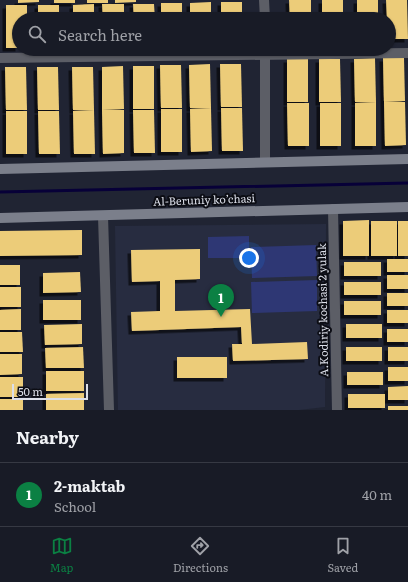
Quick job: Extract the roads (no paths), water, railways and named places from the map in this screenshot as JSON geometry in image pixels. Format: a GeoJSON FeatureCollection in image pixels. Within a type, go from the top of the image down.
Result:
{"type":"FeatureCollection","features":[{"type":"Feature","properties":{"kind":"main road"},"geometry":{"type":"LineString","coordinates":[[0,169],[408,158]]}},
{"type":"Feature","properties":{"kind":"main road","name":"Al-Beruniy ko’chasi"},"geometry":{"type":"LineString","coordinates":[[0,218],[408,207]]}},
{"type":"Feature","properties":{"kind":"street"},"geometry":{"type":"LineString","coordinates":[[264,0],[264,12]]}},
{"type":"Feature","properties":{"kind":"street"},"geometry":{"type":"LineString","coordinates":[[396,53],[408,53]]}},
{"type":"Feature","properties":{"kind":"street"},"geometry":{"type":"LineString","coordinates":[[0,58],[88,56]]}},
{"type":"Feature","properties":{"kind":"street"},"geometry":{"type":"LineString","coordinates":[[265,56],[265,162]]}},
{"type":"Feature","properties":{"kind":"street","name":"A.Kodiriy kochasi 2 yulak"},"geometry":{"type":"LineString","coordinates":[[333,209],[337,410]]}},
{"type":"Feature","properties":{"kind":"street"},"geometry":{"type":"LineString","coordinates":[[103,216],[109,410]]}},
{"type":"Feature","properties":{"kind":"waterway"},"geometry":{"type":"LineString","coordinates":[[0,192],[408,183]]}},
{"type":"Feature","properties":{"kind":"place","name":"2-maktab"},"geometry":{"type":"Point","coordinates":[221,317]}}]}
